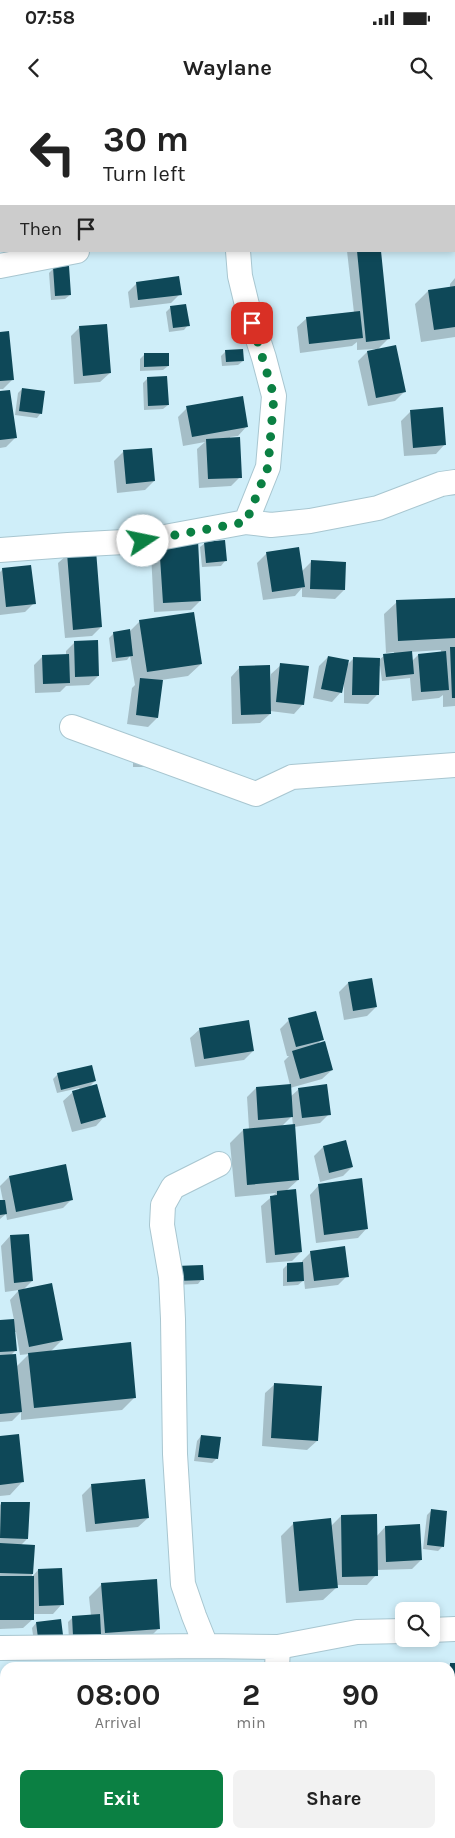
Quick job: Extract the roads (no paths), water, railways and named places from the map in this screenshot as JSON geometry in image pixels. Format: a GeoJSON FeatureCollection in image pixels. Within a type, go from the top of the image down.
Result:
{"type":"FeatureCollection","features":[{"type":"Feature","properties":{"kind":"street"},"geometry":{"type":"LineString","coordinates":[[0,266],[72,252]]}},
{"type":"Feature","properties":{"kind":"street"},"geometry":{"type":"LineString","coordinates":[[238,252],[240,276],[246,305],[264,358],[274,396],[268,467],[246,522]]}},
{"type":"Feature","properties":{"kind":"street"},"geometry":{"type":"LineString","coordinates":[[0,550],[68,544],[143,541],[246,522],[271,525],[341,517],[378,508],[441,484],[455,482]]}},
{"type":"Feature","properties":{"kind":"street"},"geometry":{"type":"LineString","coordinates":[[72,727],[256,794],[292,777],[455,765]]}},
{"type":"Feature","properties":{"kind":"street"},"geometry":{"type":"LineString","coordinates":[[206,1646],[183,1584],[175,1454],[173,1319],[170,1277],[162,1225],[163,1205],[173,1187],[219,1164]]}},
{"type":"Feature","properties":{"kind":"street"},"geometry":{"type":"LineString","coordinates":[[440,1629],[455,1628]]}},
{"type":"Feature","properties":{"kind":"street"},"geometry":{"type":"LineString","coordinates":[[0,1648],[206,1646],[278,1657],[357,1632],[395,1631]]}}]}
